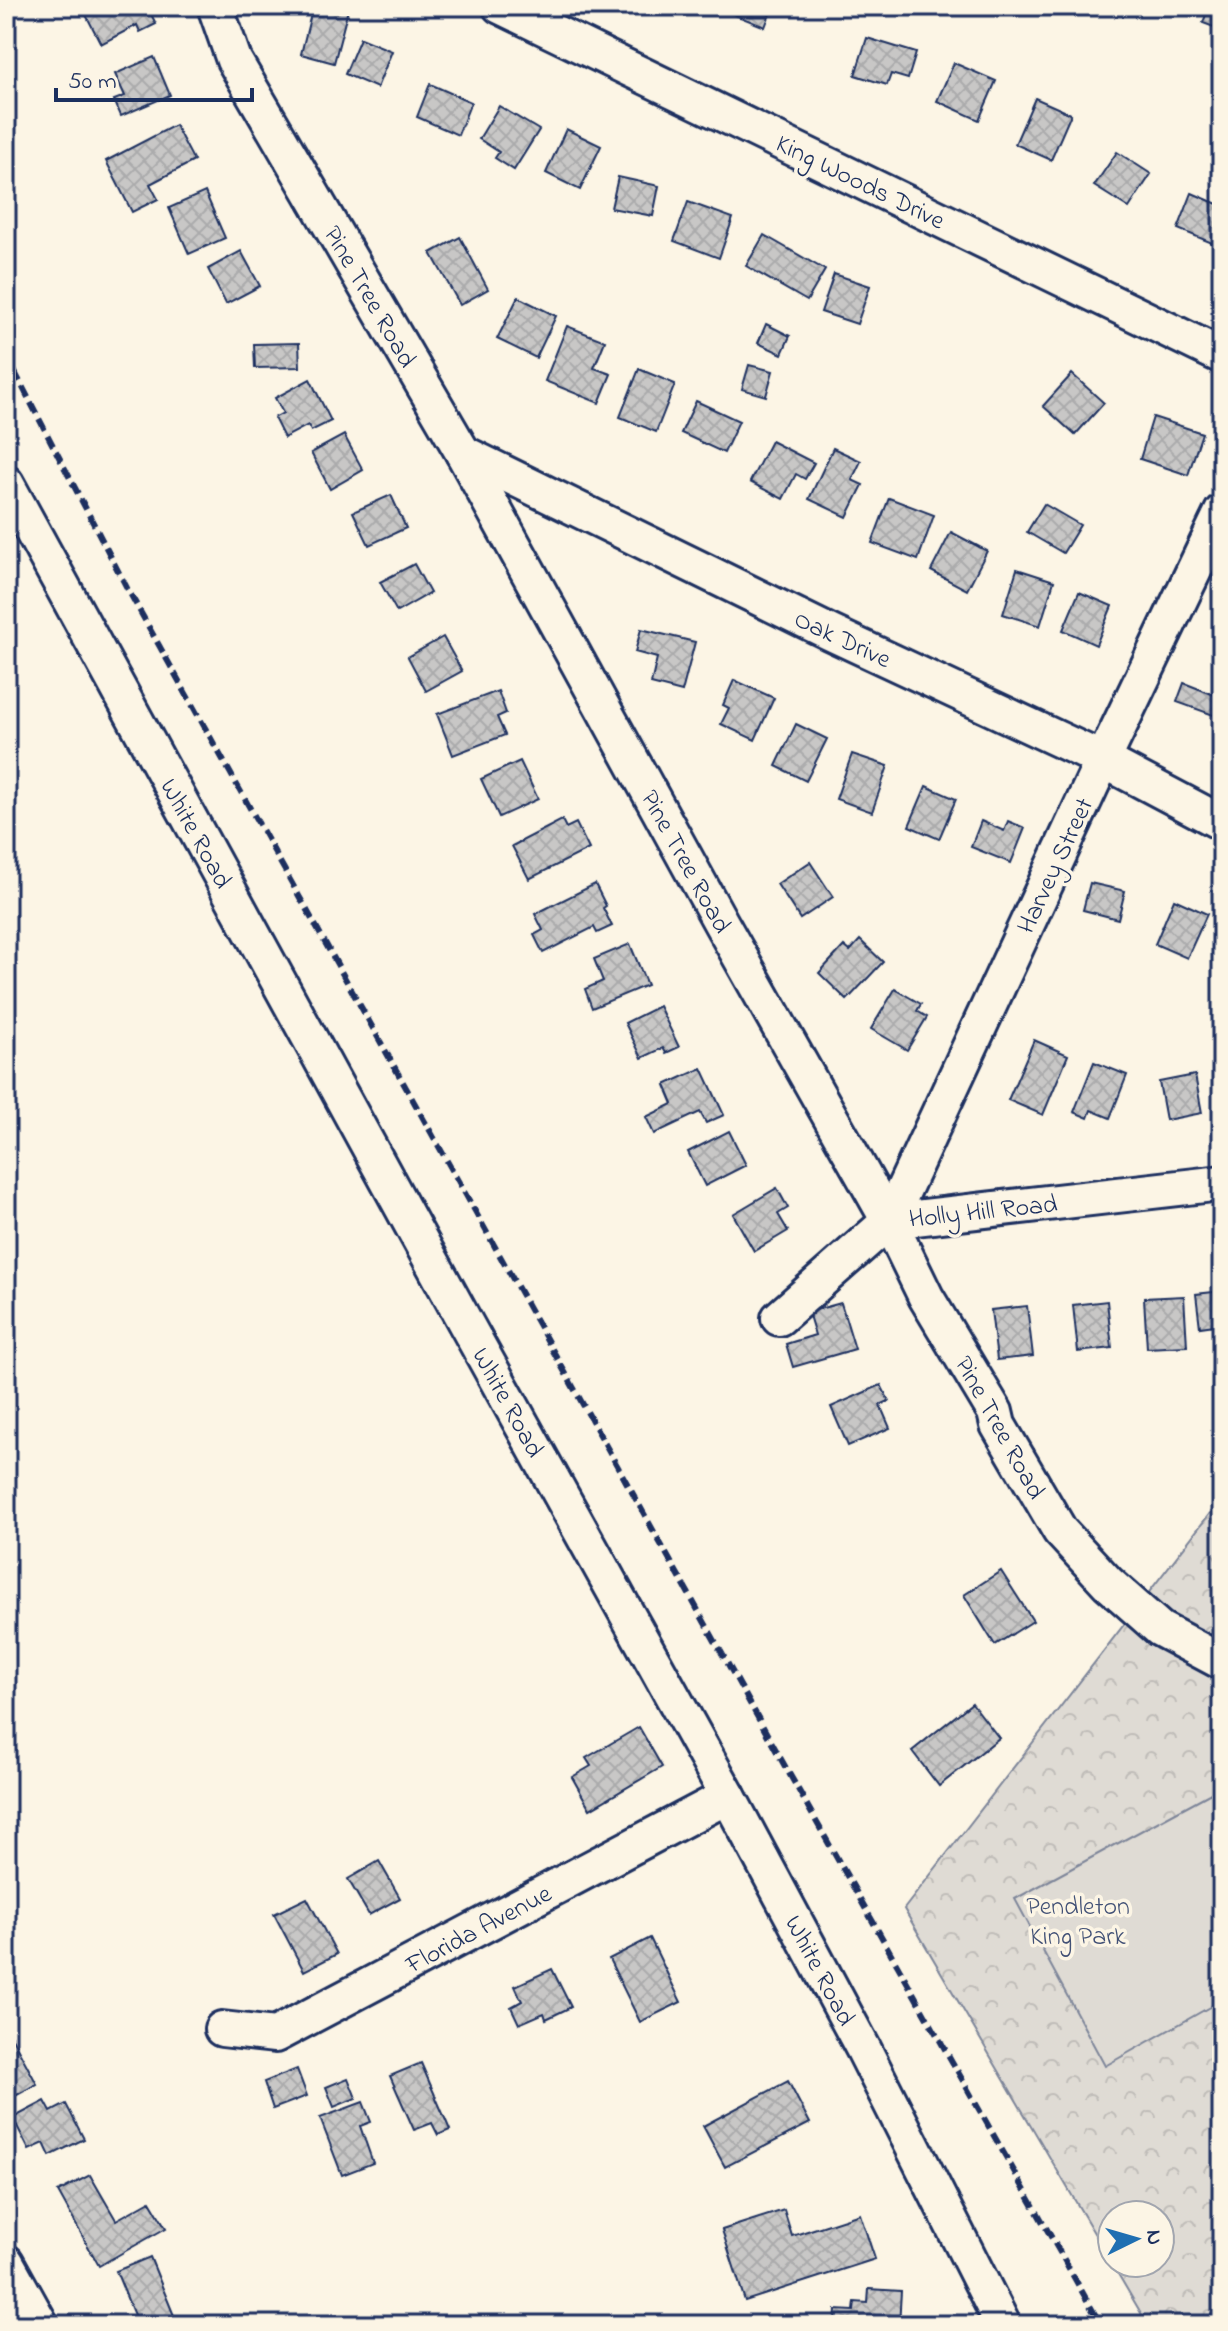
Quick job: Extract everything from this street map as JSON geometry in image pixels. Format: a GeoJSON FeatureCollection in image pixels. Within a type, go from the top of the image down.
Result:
{"type":"FeatureCollection","features":[{"type":"Feature","properties":{"kind":"street","name":"Pine Tree Road"},"geometry":{"type":"LineString","coordinates":[[215,6],[234,60],[463,453],[713,909],[889,1221],[926,1297],[995,1412],[998,1425],[1060,1531],[1108,1583],[1160,1629],[1222,1662]]}},
{"type":"Feature","properties":{"kind":"street","name":"King Woods Drive"},"geometry":{"type":"LineString","coordinates":[[500,6],[1222,356]]}},
{"type":"Feature","properties":{"kind":"street","name":"Oak Drive"},"geometry":{"type":"LineString","coordinates":[[463,453],[816,626],[1103,760],[1222,823]]}},
{"type":"Feature","properties":{"kind":"street","name":"White Road"},"geometry":{"type":"LineString","coordinates":[[6,483],[728,1796],[864,2050],[1003,2325]]}},
{"type":"Feature","properties":{"kind":"street","name":"Harvey Street"},"geometry":{"type":"LineString","coordinates":[[889,1221],[1222,512]]}},
{"type":"Feature","properties":{"kind":"street","name":"Holly Hill Road"},"geometry":{"type":"LineString","coordinates":[[779,1318],[889,1221],[1222,1183]]}},
{"type":"Feature","properties":{"kind":"street","name":"Florida Avenue"},"geometry":{"type":"LineString","coordinates":[[222,2029],[275,2035],[728,1796]]}},
{"type":"Feature","properties":{"kind":"street"},"geometry":{"type":"LineString","coordinates":[[6,2262],[41,2325]]}},
{"type":"Feature","properties":{"kind":"green space","name":"Pendleton King Park"},"geometry":{"type":"Polygon","coordinates":[[[1222,1509],[1222,2325],[1148,2325],[1121,2279],[1176,2279],[1176,2199],[1096,2199],[1096,2236],[904,1909],[1211,1512],[1222,1509]]]}},
{"type":"Feature","properties":{"kind":"green space"},"geometry":{"type":"Polygon","coordinates":[[[1222,1787],[1222,2000],[1105,2066],[1015,1899],[1222,1787]]]}},
{"type":"Feature","properties":{"kind":"building"},"geometry":{"type":"Polygon","coordinates":[[[90,6],[147,6],[156,24],[140,32],[137,25],[101,44],[83,9],[90,6]]]}},
{"type":"Feature","properties":{"kind":"building"},"geometry":{"type":"Polygon","coordinates":[[[313,6],[349,6],[334,63],[301,54],[313,6]]]}},
{"type":"Feature","properties":{"kind":"building"},"geometry":{"type":"Polygon","coordinates":[[[733,6],[773,6],[765,27],[730,13],[733,6]]]}},
{"type":"Feature","properties":{"kind":"building"},"geometry":{"type":"Polygon","coordinates":[[[1209,6],[1222,6],[1222,30],[1203,23],[1209,6]]]}},
{"type":"Feature","properties":{"kind":"building"},"geometry":{"type":"Polygon","coordinates":[[[360,38],[392,51],[377,88],[345,74],[360,38]]]}},
{"type":"Feature","properties":{"kind":"building"},"geometry":{"type":"Polygon","coordinates":[[[867,38],[916,53],[908,79],[891,74],[887,85],[855,75],[867,38]]]}},
{"type":"Feature","properties":{"kind":"building"},"geometry":{"type":"Polygon","coordinates":[[[154,57],[170,95],[121,116],[114,100],[125,96],[115,74],[154,57]]]}},
{"type":"Feature","properties":{"kind":"building"},"geometry":{"type":"Polygon","coordinates":[[[954,63],[996,81],[979,120],[937,101],[954,63]]]}},
{"type":"Feature","properties":{"kind":"building"},"geometry":{"type":"Polygon","coordinates":[[[430,84],[471,102],[458,135],[417,117],[430,84]]]}},
{"type":"Feature","properties":{"kind":"building"},"geometry":{"type":"Polygon","coordinates":[[[1035,98],[1071,114],[1051,160],[1015,144],[1035,98]]]}},
{"type":"Feature","properties":{"kind":"building"},"geometry":{"type":"Polygon","coordinates":[[[499,106],[539,130],[514,170],[495,158],[499,152],[479,139],[499,106]]]}},
{"type":"Feature","properties":{"kind":"building"},"geometry":{"type":"Polygon","coordinates":[[[175,125],[194,161],[150,184],[158,199],[132,212],[106,161],[175,125]]]}},
{"type":"Feature","properties":{"kind":"building"},"geometry":{"type":"Polygon","coordinates":[[[566,129],[601,146],[580,190],[546,173],[566,129]]]}},
{"type":"Feature","properties":{"kind":"building"},"geometry":{"type":"Polygon","coordinates":[[[1117,152],[1151,174],[1129,208],[1094,186],[1117,152]]]}},
{"type":"Feature","properties":{"kind":"building"},"geometry":{"type":"Polygon","coordinates":[[[618,177],[659,186],[653,216],[611,208],[618,177]]]}},
{"type":"Feature","properties":{"kind":"building"},"geometry":{"type":"Polygon","coordinates":[[[205,192],[225,238],[189,254],[169,208],[205,192]]]}},
{"type":"Feature","properties":{"kind":"building"},"geometry":{"type":"Polygon","coordinates":[[[1192,193],[1222,206],[1222,247],[1178,229],[1192,193]]]}},
{"type":"Feature","properties":{"kind":"building"},"geometry":{"type":"Polygon","coordinates":[[[688,202],[733,218],[719,258],[674,241],[688,202]]]}},
{"type":"Feature","properties":{"kind":"building"},"geometry":{"type":"Polygon","coordinates":[[[764,235],[825,270],[807,301],[746,266],[764,235]]]}},
{"type":"Feature","properties":{"kind":"building"},"geometry":{"type":"Polygon","coordinates":[[[460,237],[488,289],[460,305],[431,253],[460,237]]]}},
{"type":"Feature","properties":{"kind":"building"},"geometry":{"type":"Polygon","coordinates":[[[241,251],[260,286],[226,304],[208,269],[241,251]]]}},
{"type":"Feature","properties":{"kind":"building"},"geometry":{"type":"Polygon","coordinates":[[[834,274],[870,286],[857,324],[821,312],[834,274]]]}},
{"type":"Feature","properties":{"kind":"building"},"geometry":{"type":"Polygon","coordinates":[[[518,297],[556,316],[536,358],[497,339],[518,297]]]}},
{"type":"Feature","properties":{"kind":"building"},"geometry":{"type":"Polygon","coordinates":[[[766,324],[790,336],[782,354],[758,343],[766,324]]]}},
{"type":"Feature","properties":{"kind":"building"},"geometry":{"type":"Polygon","coordinates":[[[567,326],[605,341],[594,368],[611,374],[599,403],[545,381],[567,326]]]}},
{"type":"Feature","properties":{"kind":"building"},"geometry":{"type":"Polygon","coordinates":[[[299,343],[300,367],[255,368],[254,344],[299,343]]]}},
{"type":"Feature","properties":{"kind":"building"},"geometry":{"type":"Polygon","coordinates":[[[749,365],[773,371],[766,396],[742,389],[749,365]]]}},
{"type":"Feature","properties":{"kind":"building"},"geometry":{"type":"Polygon","coordinates":[[[639,369],[675,384],[656,432],[620,417],[639,369]]]}},
{"type":"Feature","properties":{"kind":"building"},"geometry":{"type":"Polygon","coordinates":[[[1072,374],[1104,403],[1075,435],[1043,406],[1072,374]]]}},
{"type":"Feature","properties":{"kind":"building"},"geometry":{"type":"Polygon","coordinates":[[[310,379],[331,421],[311,431],[308,425],[284,438],[274,418],[283,413],[275,398],[310,379]]]}},
{"type":"Feature","properties":{"kind":"building"},"geometry":{"type":"Polygon","coordinates":[[[696,401],[739,421],[724,453],[681,433],[696,401]]]}},
{"type":"Feature","properties":{"kind":"building"},"geometry":{"type":"Polygon","coordinates":[[[1153,417],[1202,433],[1188,475],[1140,459],[1153,417]]]}},
{"type":"Feature","properties":{"kind":"building"},"geometry":{"type":"Polygon","coordinates":[[[344,435],[363,470],[330,489],[311,453],[344,435]]]}},
{"type":"Feature","properties":{"kind":"building"},"geometry":{"type":"Polygon","coordinates":[[[771,441],[814,463],[805,479],[796,474],[783,499],[750,482],[771,441]]]}},
{"type":"Feature","properties":{"kind":"building"},"geometry":{"type":"Polygon","coordinates":[[[833,448],[861,461],[852,480],[863,485],[847,517],[809,499],[833,448]]]}},
{"type":"Feature","properties":{"kind":"building"},"geometry":{"type":"Polygon","coordinates":[[[391,495],[406,528],[369,545],[353,512],[391,495]]]}},
{"type":"Feature","properties":{"kind":"building"},"geometry":{"type":"Polygon","coordinates":[[[889,498],[934,515],[918,560],[872,543],[889,498]]]}},
{"type":"Feature","properties":{"kind":"building"},"geometry":{"type":"Polygon","coordinates":[[[1044,504],[1080,525],[1063,553],[1027,532],[1044,504]]]}},
{"type":"Feature","properties":{"kind":"building"},"geometry":{"type":"Polygon","coordinates":[[[951,532],[987,551],[967,590],[931,571],[951,532]]]}},
{"type":"Feature","properties":{"kind":"building"},"geometry":{"type":"Polygon","coordinates":[[[414,564],[430,593],[397,612],[380,582],[414,564]]]}},
{"type":"Feature","properties":{"kind":"building"},"geometry":{"type":"Polygon","coordinates":[[[1017,569],[1054,581],[1040,626],[1003,614],[1017,569]]]}},
{"type":"Feature","properties":{"kind":"building"},"geometry":{"type":"Polygon","coordinates":[[[1079,592],[1112,606],[1096,645],[1063,630],[1079,592]]]}},
{"type":"Feature","properties":{"kind":"building"},"geometry":{"type":"Polygon","coordinates":[[[641,629],[695,642],[682,692],[651,684],[657,658],[635,652],[641,629]]]}},
{"type":"Feature","properties":{"kind":"building"},"geometry":{"type":"Polygon","coordinates":[[[443,637],[462,671],[426,691],[408,657],[443,637]]]}},
{"type":"Feature","properties":{"kind":"building"},"geometry":{"type":"Polygon","coordinates":[[[734,680],[774,698],[755,740],[721,724],[729,708],[723,705],[734,680]]]}},
{"type":"Feature","properties":{"kind":"building"},"geometry":{"type":"Polygon","coordinates":[[[1184,683],[1222,698],[1219,717],[1177,702],[1184,683]]]}},
{"type":"Feature","properties":{"kind":"building"},"geometry":{"type":"Polygon","coordinates":[[[498,691],[506,713],[497,717],[505,735],[453,755],[437,714],[498,691]]]}},
{"type":"Feature","properties":{"kind":"building"},"geometry":{"type":"Polygon","coordinates":[[[796,724],[827,739],[806,781],[776,766],[796,724]]]}},
{"type":"Feature","properties":{"kind":"building"},"geometry":{"type":"Polygon","coordinates":[[[852,754],[888,766],[872,812],[836,799],[852,754]]]}},
{"type":"Feature","properties":{"kind":"building"},"geometry":{"type":"Polygon","coordinates":[[[520,761],[538,799],[499,817],[481,779],[520,761]]]}},
{"type":"Feature","properties":{"kind":"building"},"geometry":{"type":"Polygon","coordinates":[[[926,786],[956,799],[939,839],[909,826],[926,786]]]}},
{"type":"Feature","properties":{"kind":"building"},"geometry":{"type":"Polygon","coordinates":[[[562,820],[566,828],[576,823],[589,849],[529,879],[512,846],[562,820]]]}},
{"type":"Feature","properties":{"kind":"building"},"geometry":{"type":"Polygon","coordinates":[[[981,821],[1004,831],[1008,821],[1025,828],[1011,863],[971,847],[981,821]]]}},
{"type":"Feature","properties":{"kind":"building"},"geometry":{"type":"Polygon","coordinates":[[[810,862],[833,897],[800,919],[777,884],[810,862]]]}},
{"type":"Feature","properties":{"kind":"building"},"geometry":{"type":"Polygon","coordinates":[[[1090,883],[1125,891],[1118,919],[1083,910],[1090,883]]]}},
{"type":"Feature","properties":{"kind":"building"},"geometry":{"type":"Polygon","coordinates":[[[595,884],[612,926],[597,933],[594,927],[543,953],[534,935],[543,930],[535,914],[595,884]]]}},
{"type":"Feature","properties":{"kind":"building"},"geometry":{"type":"Polygon","coordinates":[[[1174,899],[1207,914],[1187,958],[1155,944],[1174,899]]]}},
{"type":"Feature","properties":{"kind":"building"},"geometry":{"type":"Polygon","coordinates":[[[860,940],[883,962],[847,1000],[819,973],[844,946],[850,951],[860,940]]]}},
{"type":"Feature","properties":{"kind":"building"},"geometry":{"type":"Polygon","coordinates":[[[630,944],[647,985],[592,1008],[585,989],[603,981],[594,959],[630,944]]]}},
{"type":"Feature","properties":{"kind":"building"},"geometry":{"type":"Polygon","coordinates":[[[895,989],[921,1004],[917,1011],[927,1017],[907,1050],[871,1029],[895,989]]]}},
{"type":"Feature","properties":{"kind":"building"},"geometry":{"type":"Polygon","coordinates":[[[659,1006],[679,1047],[666,1053],[663,1048],[642,1058],[625,1023],[659,1006]]]}},
{"type":"Feature","properties":{"kind":"building"},"geometry":{"type":"Polygon","coordinates":[[[1034,1040],[1068,1055],[1043,1115],[1008,1100],[1034,1040]]]}},
{"type":"Feature","properties":{"kind":"building"},"geometry":{"type":"Polygon","coordinates":[[[1094,1062],[1127,1075],[1110,1118],[1091,1110],[1088,1118],[1074,1112],[1094,1062]]]}},
{"type":"Feature","properties":{"kind":"building"},"geometry":{"type":"Polygon","coordinates":[[[702,1068],[724,1115],[706,1123],[700,1112],[654,1134],[646,1117],[673,1104],[665,1085],[702,1068]]]}},
{"type":"Feature","properties":{"kind":"building"},"geometry":{"type":"Polygon","coordinates":[[[1195,1075],[1202,1113],[1166,1120],[1159,1082],[1195,1075]]]}},
{"type":"Feature","properties":{"kind":"building"},"geometry":{"type":"Polygon","coordinates":[[[729,1131],[746,1165],[705,1186],[688,1152],[729,1131]]]}},
{"type":"Feature","properties":{"kind":"building"},"geometry":{"type":"Polygon","coordinates":[[[777,1188],[788,1208],[778,1214],[788,1231],[754,1251],[733,1214],[777,1188]]]}},
{"type":"Feature","properties":{"kind":"building"},"geometry":{"type":"Polygon","coordinates":[[[1222,1291],[1222,1324],[1200,1327],[1196,1294],[1222,1291]]]}},
{"type":"Feature","properties":{"kind":"building"},"geometry":{"type":"Polygon","coordinates":[[[1184,1296],[1187,1346],[1147,1348],[1144,1298],[1184,1296]]]}},
{"type":"Feature","properties":{"kind":"building"},"geometry":{"type":"Polygon","coordinates":[[[1107,1301],[1112,1348],[1078,1352],[1073,1305],[1107,1301]]]}},
{"type":"Feature","properties":{"kind":"building"},"geometry":{"type":"Polygon","coordinates":[[[841,1303],[855,1349],[793,1367],[786,1344],[815,1335],[808,1312],[841,1303]]]}},
{"type":"Feature","properties":{"kind":"building"},"geometry":{"type":"Polygon","coordinates":[[[1027,1306],[1033,1356],[997,1360],[991,1310],[1027,1306]]]}},
{"type":"Feature","properties":{"kind":"building"},"geometry":{"type":"Polygon","coordinates":[[[881,1385],[889,1401],[880,1405],[890,1428],[848,1446],[831,1407],[881,1385]]]}},
{"type":"Feature","properties":{"kind":"building"},"geometry":{"type":"Polygon","coordinates":[[[1001,1571],[1033,1621],[995,1645],[964,1595],[1001,1571]]]}},
{"type":"Feature","properties":{"kind":"building"},"geometry":{"type":"Polygon","coordinates":[[[972,1703],[999,1738],[939,1786],[912,1751],[972,1703]]]}},
{"type":"Feature","properties":{"kind":"building"},"geometry":{"type":"Polygon","coordinates":[[[639,1727],[662,1767],[590,1809],[572,1777],[591,1766],[586,1758],[639,1727]]]}},
{"type":"Feature","properties":{"kind":"building"},"geometry":{"type":"Polygon","coordinates":[[[379,1861],[400,1898],[369,1915],[348,1879],[379,1861]]]}},
{"type":"Feature","properties":{"kind":"building"},"geometry":{"type":"Polygon","coordinates":[[[307,1898],[337,1954],[304,1971],[274,1914],[307,1898]]]}},
{"type":"Feature","properties":{"kind":"building"},"geometry":{"type":"Polygon","coordinates":[[[650,1938],[681,2002],[640,2022],[609,1959],[650,1938]]]}},
{"type":"Feature","properties":{"kind":"building"},"geometry":{"type":"Polygon","coordinates":[[[552,1969],[571,2007],[546,2019],[544,2013],[519,2024],[511,2007],[522,2001],[515,1986],[552,1969]]]}},
{"type":"Feature","properties":{"kind":"building"},"geometry":{"type":"Polygon","coordinates":[[[6,2027],[37,2084],[6,2101],[6,2027]]]}},
{"type":"Feature","properties":{"kind":"building"},"geometry":{"type":"Polygon","coordinates":[[[421,2063],[450,2130],[438,2135],[432,2123],[414,2130],[390,2076],[421,2063]]]}},
{"type":"Feature","properties":{"kind":"building"},"geometry":{"type":"Polygon","coordinates":[[[297,2069],[307,2096],[273,2109],[264,2082],[297,2069]]]}},
{"type":"Feature","properties":{"kind":"building"},"geometry":{"type":"Polygon","coordinates":[[[348,2078],[356,2098],[334,2107],[326,2087],[348,2078]]]}},
{"type":"Feature","properties":{"kind":"building"},"geometry":{"type":"Polygon","coordinates":[[[788,2081],[810,2123],[725,2167],[703,2126],[788,2081]]]}},
{"type":"Feature","properties":{"kind":"building"},"geometry":{"type":"Polygon","coordinates":[[[45,2101],[51,2112],[66,2104],[84,2139],[50,2156],[44,2143],[29,2150],[13,2118],[45,2101]]]}},
{"type":"Feature","properties":{"kind":"building"},"geometry":{"type":"Polygon","coordinates":[[[363,2102],[371,2122],[360,2126],[373,2163],[342,2175],[320,2118],[363,2102]]]}},
{"type":"Feature","properties":{"kind":"building"},"geometry":{"type":"Polygon","coordinates":[[[90,2175],[116,2220],[150,2201],[166,2228],[99,2266],[58,2192],[90,2175]]]}},
{"type":"Feature","properties":{"kind":"building"},"geometry":{"type":"Polygon","coordinates":[[[784,2210],[792,2236],[860,2214],[875,2259],[745,2301],[722,2230],[784,2210]]]}},
{"type":"Feature","properties":{"kind":"building"},"geometry":{"type":"Polygon","coordinates":[[[150,2257],[177,2323],[138,2325],[116,2271],[150,2257]]]}},
{"type":"Feature","properties":{"kind":"building"},"geometry":{"type":"Polygon","coordinates":[[[869,2289],[901,2291],[899,2325],[835,2325],[836,2310],[854,2311],[855,2302],[868,2303],[869,2289]]]}},
{"type":"Feature","properties":{"kind":"railway"},"geometry":{"type":"LineString","coordinates":[[6,355],[127,588],[1101,2325]]}}]}
